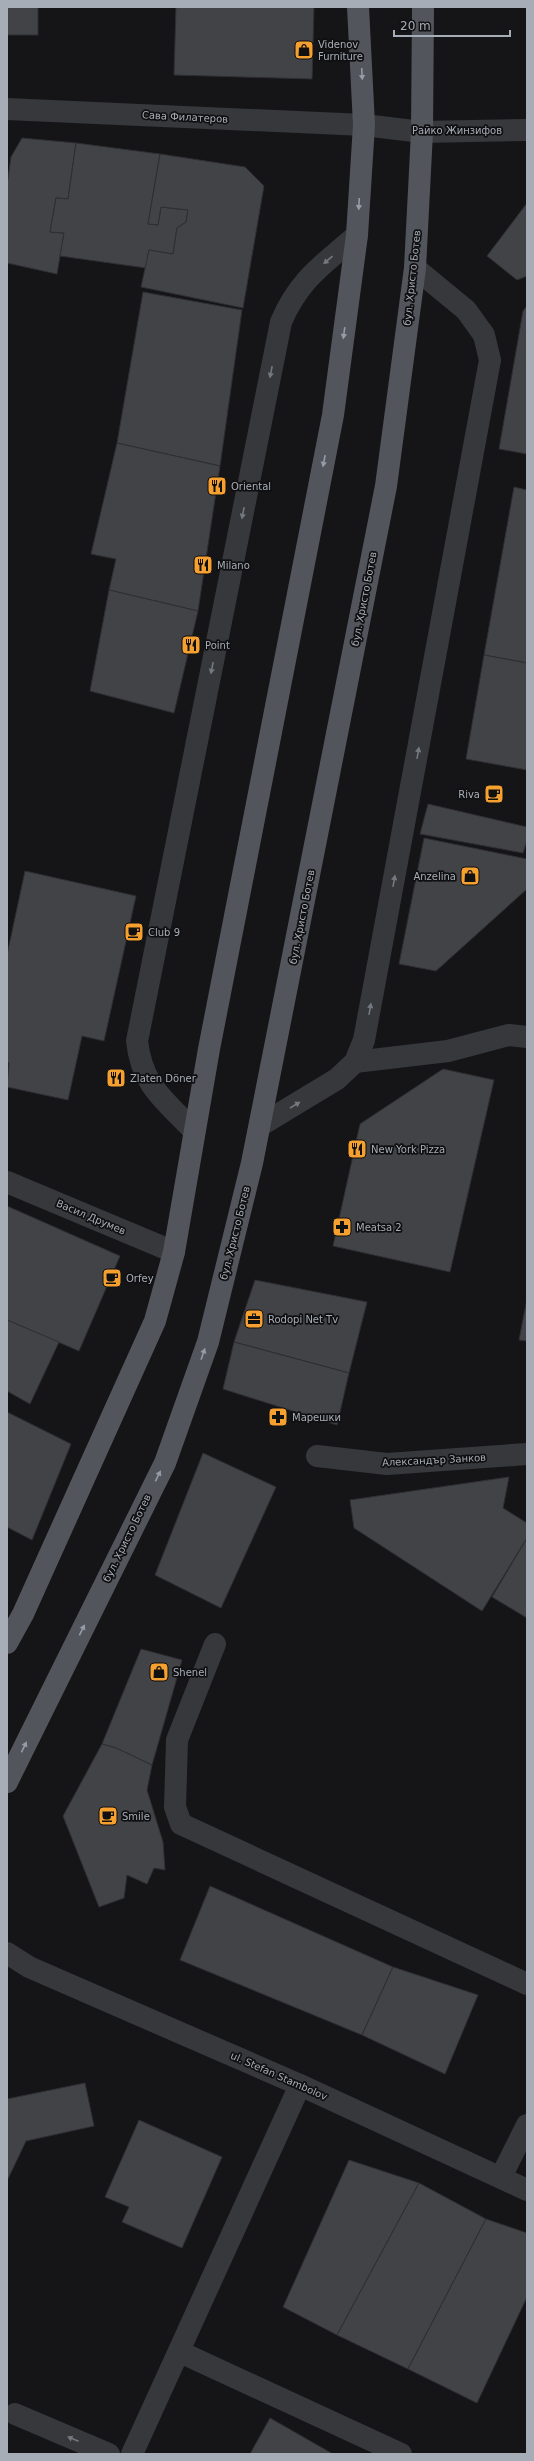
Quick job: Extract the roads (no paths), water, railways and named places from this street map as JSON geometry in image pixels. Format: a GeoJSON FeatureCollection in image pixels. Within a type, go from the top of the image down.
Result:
{"type":"FeatureCollection","features":[{"type":"Feature","properties":{"kind":"main road"},"geometry":{"type":"LineString","coordinates":[[7,1643],[23,1614],[155,1321],[174,1252],[194,1130],[333,415],[358,235],[364,126],[358,7]]}},
{"type":"Feature","properties":{"kind":"main road","name":"бул. Христо Ботев"},"geometry":{"type":"LineString","coordinates":[[7,1782],[165,1463],[208,1342],[261,1125],[386,486],[415,268],[422,132],[423,7]]}},
{"type":"Feature","properties":{"kind":"street","name":"Сава Филатеров"},"geometry":{"type":"LineString","coordinates":[[7,108],[364,126]]}},
{"type":"Feature","properties":{"kind":"street","name":"Райко Жинзифов"},"geometry":{"type":"LineString","coordinates":[[364,126],[422,132],[527,130]]}},
{"type":"Feature","properties":{"kind":"street"},"geometry":{"type":"LineString","coordinates":[[194,1130],[148,1082],[139,1062],[137,1040],[281,322],[289,302],[303,282],[358,235]]}},
{"type":"Feature","properties":{"kind":"street"},"geometry":{"type":"LineString","coordinates":[[261,1125],[338,1080],[355,1062],[364,1040],[490,360],[484,335],[466,310],[415,268]]}},
{"type":"Feature","properties":{"kind":"street"},"geometry":{"type":"LineString","coordinates":[[355,1062],[448,1051],[509,1035],[527,1037]]}},
{"type":"Feature","properties":{"kind":"street","name":"Васил Друмев"},"geometry":{"type":"LineString","coordinates":[[7,1182],[174,1252]]}},
{"type":"Feature","properties":{"kind":"street","name":"Александър Занков"},"geometry":{"type":"LineString","coordinates":[[317,1456],[387,1464],[527,1454]]}},
{"type":"Feature","properties":{"kind":"street"},"geometry":{"type":"LineString","coordinates":[[215,1644],[177,1740],[175,1807],[181,1824],[527,1984]]}},
{"type":"Feature","properties":{"kind":"street","name":"ul. Stefan Stambolov"},"geometry":{"type":"LineString","coordinates":[[7,1953],[29,1967],[300,2085],[501,2176],[527,2190]]}},
{"type":"Feature","properties":{"kind":"street","name":"ul. Stefan Stambolov"},"geometry":{"type":"LineString","coordinates":[[7,1967],[29,1967]]}},
{"type":"Feature","properties":{"kind":"street"},"geometry":{"type":"LineString","coordinates":[[132,2454],[180,2352],[300,2085]]}},
{"type":"Feature","properties":{"kind":"street"},"geometry":{"type":"LineString","coordinates":[[501,2176],[527,2125]]}},
{"type":"Feature","properties":{"kind":"street"},"geometry":{"type":"LineString","coordinates":[[180,2352],[401,2454]]}},
{"type":"Feature","properties":{"kind":"street"},"geometry":{"type":"LineString","coordinates":[[15,2414],[109,2454]]}},
{"type":"Feature","properties":{"kind":"place","name":"Videnov Furniture"},"geometry":{"type":"Point","coordinates":[304,50]}},
{"type":"Feature","properties":{"kind":"place","name":"Oriental"},"geometry":{"type":"Point","coordinates":[217,486]}},
{"type":"Feature","properties":{"kind":"place","name":"Milano"},"geometry":{"type":"Point","coordinates":[203,565]}},
{"type":"Feature","properties":{"kind":"place","name":"Point"},"geometry":{"type":"Point","coordinates":[191,645]}},
{"type":"Feature","properties":{"kind":"place","name":"Riva"},"geometry":{"type":"Point","coordinates":[494,794]}},
{"type":"Feature","properties":{"kind":"place","name":"Anzelina"},"geometry":{"type":"Point","coordinates":[470,876]}},
{"type":"Feature","properties":{"kind":"place","name":"Club 9"},"geometry":{"type":"Point","coordinates":[134,932]}},
{"type":"Feature","properties":{"kind":"place","name":"Zlaten Döner"},"geometry":{"type":"Point","coordinates":[116,1078]}},
{"type":"Feature","properties":{"kind":"place","name":"New York Pizza"},"geometry":{"type":"Point","coordinates":[357,1149]}},
{"type":"Feature","properties":{"kind":"place","name":"Meatsa 2"},"geometry":{"type":"Point","coordinates":[342,1227]}},
{"type":"Feature","properties":{"kind":"place","name":"Orfey"},"geometry":{"type":"Point","coordinates":[112,1278]}},
{"type":"Feature","properties":{"kind":"place","name":"Rodopi Net Tv"},"geometry":{"type":"Point","coordinates":[254,1319]}},
{"type":"Feature","properties":{"kind":"place","name":"Марешки"},"geometry":{"type":"Point","coordinates":[278,1417]}},
{"type":"Feature","properties":{"kind":"place","name":"Shenel"},"geometry":{"type":"Point","coordinates":[159,1672]}},
{"type":"Feature","properties":{"kind":"place","name":"Smile"},"geometry":{"type":"Point","coordinates":[108,1816]}}]}
